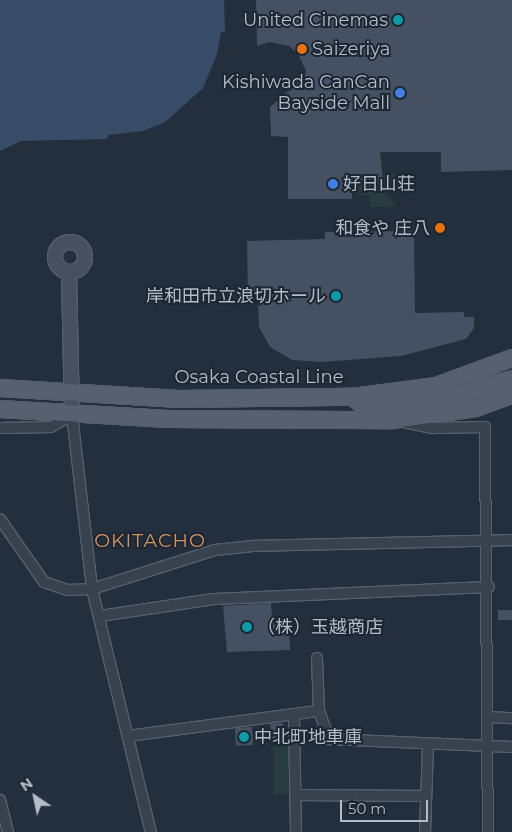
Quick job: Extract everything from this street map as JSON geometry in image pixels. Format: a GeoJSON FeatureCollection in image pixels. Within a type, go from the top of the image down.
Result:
{"type":"FeatureCollection","features":[{"type":"Feature","properties":{"kind":"main road","name":"Osaka Coastal Line"},"geometry":{"type":"LineString","coordinates":[[0,388],[179,398],[353,397],[436,386],[512,358]]}},
{"type":"Feature","properties":{"kind":"main road"},"geometry":{"type":"LineString","coordinates":[[353,397],[364,406],[436,402],[512,379]]}},
{"type":"Feature","properties":{"kind":"main road"},"geometry":{"type":"LineString","coordinates":[[0,409],[72,415],[265,422],[393,420],[476,408],[512,395]]}},
{"type":"Feature","properties":{"kind":"street"},"geometry":{"type":"LineString","coordinates":[[69,272],[72,415],[92,589],[151,832]]}},
{"type":"Feature","properties":{"kind":"street"},"geometry":{"type":"LineString","coordinates":[[0,428],[51,427],[72,415]]}},
{"type":"Feature","properties":{"kind":"street"},"geometry":{"type":"LineString","coordinates":[[393,420],[433,428],[486,427],[486,539],[490,587],[488,832]]}},
{"type":"Feature","properties":{"kind":"street"},"geometry":{"type":"LineString","coordinates":[[0,519],[44,582],[67,590],[92,589],[215,550],[486,539],[512,540]]}},
{"type":"Feature","properties":{"kind":"street"},"geometry":{"type":"LineString","coordinates":[[100,616],[214,598],[490,587]]}},
{"type":"Feature","properties":{"kind":"street"},"geometry":{"type":"LineString","coordinates":[[317,658],[319,711],[329,739],[428,745],[512,747]]}},
{"type":"Feature","properties":{"kind":"street"},"geometry":{"type":"LineString","coordinates":[[128,736],[294,718],[319,711]]}},
{"type":"Feature","properties":{"kind":"street"},"geometry":{"type":"LineString","coordinates":[[490,717],[512,718]]}},
{"type":"Feature","properties":{"kind":"street"},"geometry":{"type":"LineString","coordinates":[[294,718],[296,832]]}},
{"type":"Feature","properties":{"kind":"street"},"geometry":{"type":"LineString","coordinates":[[425,832],[428,745]]}},
{"type":"Feature","properties":{"kind":"street"},"geometry":{"type":"LineString","coordinates":[[296,794],[426,796]]}},
{"type":"Feature","properties":{"kind":"street"},"geometry":{"type":"LineString","coordinates":[[0,800],[8,832]]}},
{"type":"Feature","properties":{"kind":"green space"},"geometry":{"type":"Polygon","coordinates":[[[386,174],[397,174],[384,190],[396,206],[370,207],[369,195],[358,195],[358,181],[375,186],[386,174]]]}},
{"type":"Feature","properties":{"kind":"green space"},"geometry":{"type":"Polygon","coordinates":[[[273,746],[290,746],[291,794],[274,794],[273,746]]]}},
{"type":"Feature","properties":{"kind":"water"},"geometry":{"type":"Polygon","coordinates":[[[0,0],[224,0],[225,32],[221,32],[217,54],[203,88],[165,122],[143,131],[108,135],[107,139],[21,141],[0,151],[0,0]]]}},
{"type":"Feature","properties":{"kind":"building","name":"Kishiwada CanCan Bayside Mall"},"geometry":{"type":"Polygon","coordinates":[[[256,0],[512,0],[512,170],[441,172],[441,152],[380,152],[383,179],[370,186],[352,178],[352,199],[288,199],[288,137],[271,136],[270,107],[305,77],[306,71],[298,54],[289,46],[269,42],[257,46],[256,0]]]}},
{"type":"Feature","properties":{"kind":"building","name":"岸和田市立浪切ホール"},"geometry":{"type":"Polygon","coordinates":[[[414,231],[415,313],[464,312],[464,317],[474,317],[474,328],[466,339],[401,356],[322,362],[292,360],[270,347],[259,327],[258,296],[248,296],[247,241],[325,239],[325,232],[414,231]]]}},
{"type":"Feature","properties":{"kind":"building","name":"（株）玉越商店"},"geometry":{"type":"Polygon","coordinates":[[[271,603],[272,620],[289,620],[290,650],[227,652],[223,606],[271,603]]]}},
{"type":"Feature","properties":{"kind":"building"},"geometry":{"type":"Polygon","coordinates":[[[498,610],[512,610],[512,620],[498,620],[498,610]]]}},
{"type":"Feature","properties":{"kind":"building"},"geometry":{"type":"Polygon","coordinates":[[[283,723],[284,740],[271,741],[270,724],[283,723]]]}},
{"type":"Feature","properties":{"kind":"building","name":"中北町地車庫"},"geometry":{"type":"Polygon","coordinates":[[[252,727],[253,745],[236,746],[235,728],[252,727]]]}},
{"type":"Feature","properties":{"kind":"place","name":"United Cinemas"},"geometry":{"type":"Point","coordinates":[398,20]}},
{"type":"Feature","properties":{"kind":"place","name":"Saizeriya"},"geometry":{"type":"Point","coordinates":[302,49]}},
{"type":"Feature","properties":{"kind":"place","name":"Kishiwada CanCan Bayside Mall"},"geometry":{"type":"Point","coordinates":[400,93]}},
{"type":"Feature","properties":{"kind":"place","name":"好日山荘"},"geometry":{"type":"Point","coordinates":[333,184]}},
{"type":"Feature","properties":{"kind":"place","name":"和食や 庄八"},"geometry":{"type":"Point","coordinates":[440,228]}},
{"type":"Feature","properties":{"kind":"place","name":"岸和田市立浪切ホール"},"geometry":{"type":"Point","coordinates":[336,296]}},
{"type":"Feature","properties":{"kind":"place","name":"（株）玉越商店"},"geometry":{"type":"Point","coordinates":[247,627]}},
{"type":"Feature","properties":{"kind":"place","name":"中北町地車庫"},"geometry":{"type":"Point","coordinates":[244,737]}},
{"type":"Feature","properties":{"kind":"district","name":"OKITACHO"},"geometry":{"type":"Point","coordinates":[150,541]}}]}
